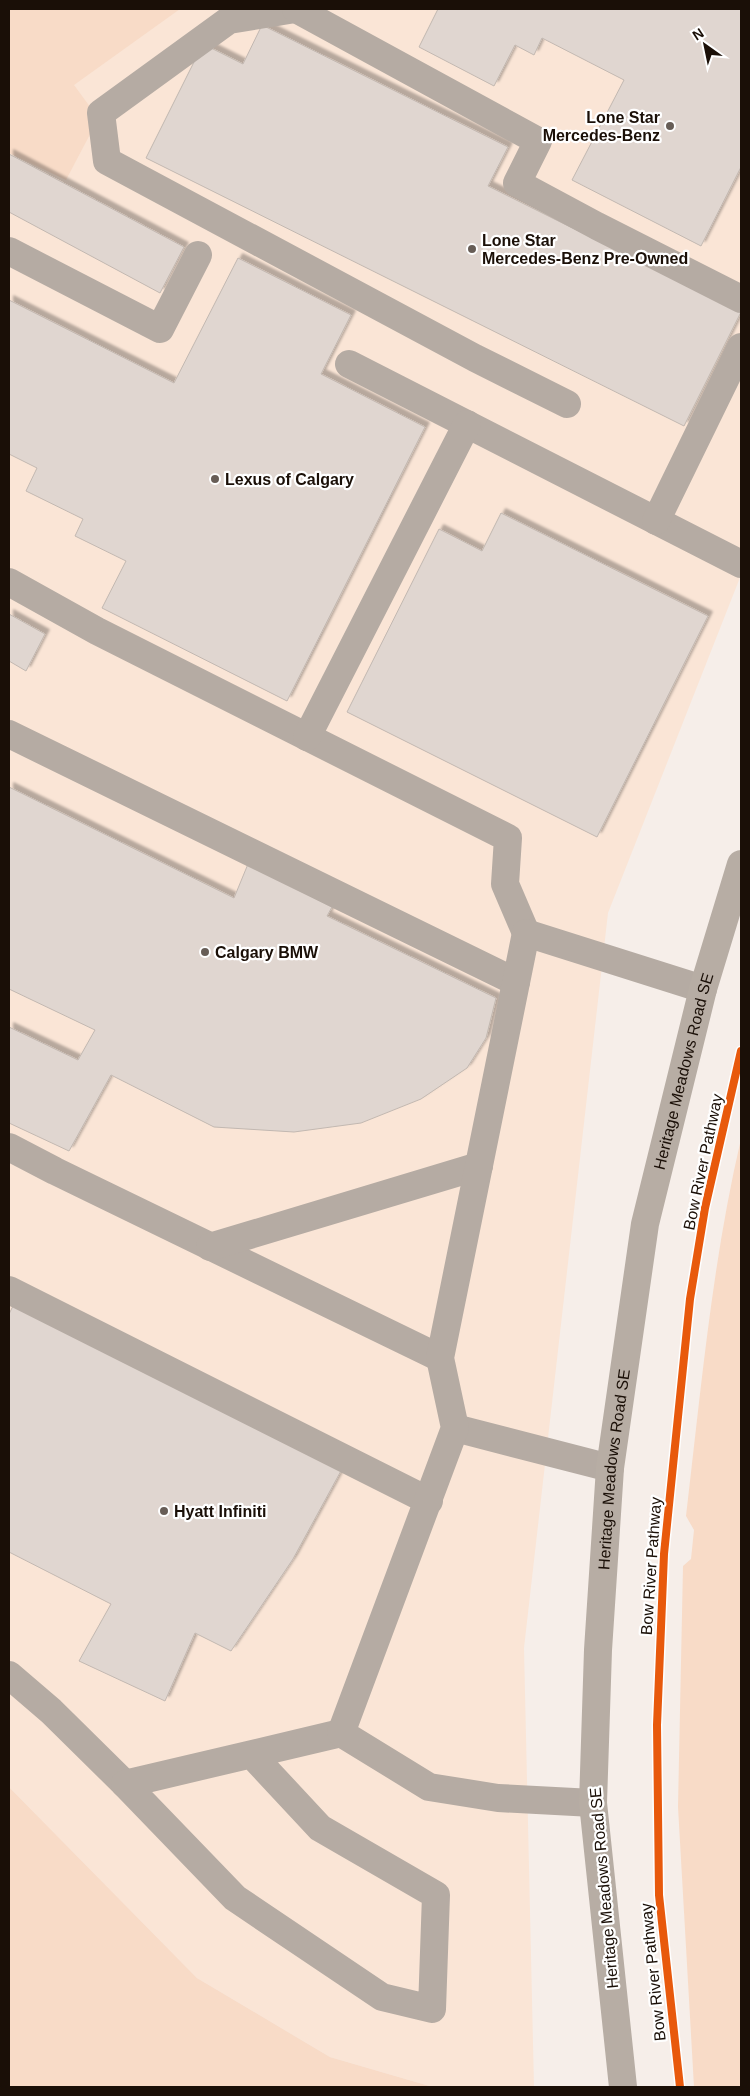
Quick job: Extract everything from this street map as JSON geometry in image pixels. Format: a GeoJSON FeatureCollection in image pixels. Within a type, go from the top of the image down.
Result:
{"type":"FeatureCollection","features":[{"type":"Feature","properties":{"kind":"main road","name":"Heritage Meadows Road SE"},"geometry":{"type":"LineString","coordinates":[[624,2087],[593,1803],[598,1650],[610,1468],[646,1224],[702,989],[741,864]]}},
{"type":"Feature","properties":{"kind":"lane"},"geometry":{"type":"LineString","coordinates":[[567,404],[475,358],[106,160],[102,113],[229,20],[295,9],[538,141],[517,183],[741,299]]}},
{"type":"Feature","properties":{"kind":"lane"},"geometry":{"type":"LineString","coordinates":[[9,251],[160,329],[198,255]]}},
{"type":"Feature","properties":{"kind":"lane"},"geometry":{"type":"LineString","coordinates":[[656,521],[741,346]]}},
{"type":"Feature","properties":{"kind":"lane"},"geometry":{"type":"LineString","coordinates":[[348,364],[741,564]]}},
{"type":"Feature","properties":{"kind":"lane"},"geometry":{"type":"LineString","coordinates":[[307,737],[467,424]]}},
{"type":"Feature","properties":{"kind":"lane"},"geometry":{"type":"LineString","coordinates":[[9,582],[97,631],[508,838],[505,884],[526,933],[440,1358],[456,1428],[341,1734]]}},
{"type":"Feature","properties":{"kind":"lane"},"geometry":{"type":"LineString","coordinates":[[9,734],[516,982]]}},
{"type":"Feature","properties":{"kind":"lane"},"geometry":{"type":"LineString","coordinates":[[526,933],[702,989]]}},
{"type":"Feature","properties":{"kind":"lane"},"geometry":{"type":"LineString","coordinates":[[9,1147],[440,1358]]}},
{"type":"Feature","properties":{"kind":"lane"},"geometry":{"type":"LineString","coordinates":[[210,1246],[479,1166]]}},
{"type":"Feature","properties":{"kind":"lane"},"geometry":{"type":"LineString","coordinates":[[9,1290],[428,1501]]}},
{"type":"Feature","properties":{"kind":"lane"},"geometry":{"type":"LineString","coordinates":[[456,1428],[610,1468]]}},
{"type":"Feature","properties":{"kind":"lane"},"geometry":{"type":"LineString","coordinates":[[9,1675],[51,1710],[235,1898],[382,1997],[432,2009],[436,1895],[320,1828],[252,1755]]}},
{"type":"Feature","properties":{"kind":"lane"},"geometry":{"type":"LineString","coordinates":[[125,1784],[341,1734],[429,1787],[498,1798],[593,1803]]}},
{"type":"Feature","properties":{"kind":"shaded area"},"geometry":{"type":"Polygon","coordinates":[[[9,9],[180,9],[74,85],[96,115],[97,121],[66,180],[9,153],[9,9]]]}},
{"type":"Feature","properties":{"kind":"shaded area"},"geometry":{"type":"Polygon","coordinates":[[[148,9],[741,9],[741,575],[608,913],[524,1648],[534,2087],[433,2087],[330,2057],[197,1978],[9,1787],[9,105],[148,9]]]}},
{"type":"Feature","properties":{"kind":"shaded area"},"geometry":{"type":"Polygon","coordinates":[[[741,1139],[741,2087],[694,2087],[678,1807],[683,1566],[691,1559],[694,1530],[686,1516],[708,1327],[722,1232],[741,1139]]]}},
{"type":"Feature","properties":{"kind":"shaded area"},"geometry":{"type":"Polygon","coordinates":[[[9,1787],[197,1978],[330,2057],[433,2087],[9,2087],[9,1787]]]}},
{"type":"Feature","properties":{"kind":"building","name":"Lone Star Mercedes-Benz"},"geometry":{"type":"Polygon","coordinates":[[[438,9],[741,9],[741,167],[701,246],[572,180],[624,80],[542,38],[534,55],[515,45],[494,86],[419,47],[438,9]]]}},
{"type":"Feature","properties":{"kind":"building","name":"Lone Star Mercedes-Benz Pre-Owned"},"geometry":{"type":"Polygon","coordinates":[[[262,25],[508,147],[488,186],[741,312],[684,426],[146,158],[203,44],[243,64],[262,25]]]}},
{"type":"Feature","properties":{"kind":"building"},"geometry":{"type":"Polygon","coordinates":[[[9,154],[184,247],[160,293],[9,212],[9,154]]]}},
{"type":"Feature","properties":{"kind":"building","name":"Lexus of Calgary"},"geometry":{"type":"Polygon","coordinates":[[[238,258],[351,315],[321,374],[425,427],[287,701],[102,608],[126,561],[75,536],[83,519],[26,491],[37,468],[9,454],[9,300],[174,383],[238,258]]]}},
{"type":"Feature","properties":{"kind":"building"},"geometry":{"type":"Polygon","coordinates":[[[501,513],[708,616],[597,837],[347,712],[439,529],[482,551],[501,513]]]}},
{"type":"Feature","properties":{"kind":"building"},"geometry":{"type":"Polygon","coordinates":[[[9,614],[45,634],[26,671],[9,661],[9,614]]]}},
{"type":"Feature","properties":{"kind":"building","name":"Calgary BMW"},"geometry":{"type":"Polygon","coordinates":[[[9,787],[234,898],[248,864],[332,907],[327,916],[496,998],[486,1038],[467,1068],[421,1099],[361,1123],[294,1132],[214,1127],[111,1075],[69,1151],[9,1123],[9,1027],[78,1060],[95,1030],[9,989],[9,787]]]}},
{"type":"Feature","properties":{"kind":"building","name":"Hyatt Infiniti"},"geometry":{"type":"Polygon","coordinates":[[[13,1306],[342,1469],[293,1559],[231,1651],[195,1633],[165,1701],[79,1661],[111,1604],[9,1552],[9,1314],[13,1306]]]}},
{"type":"Feature","properties":{"kind":"cycle path","name":"Bow River Pathway"},"geometry":{"type":"LineString","coordinates":[[680,2087],[659,1895],[657,1725],[664,1554],[690,1299],[705,1208],[741,1051]]}},
{"type":"Feature","properties":{"kind":"place","name":"Lone Star Mercedes-Benz"},"geometry":{"type":"Point","coordinates":[670,126]}},
{"type":"Feature","properties":{"kind":"place","name":"Lone Star Mercedes-Benz Pre-Owned"},"geometry":{"type":"Point","coordinates":[472,249]}},
{"type":"Feature","properties":{"kind":"place","name":"Lexus of Calgary"},"geometry":{"type":"Point","coordinates":[215,479]}},
{"type":"Feature","properties":{"kind":"place","name":"Calgary BMW"},"geometry":{"type":"Point","coordinates":[205,952]}},
{"type":"Feature","properties":{"kind":"place","name":"Hyatt Infiniti"},"geometry":{"type":"Point","coordinates":[164,1511]}}]}
